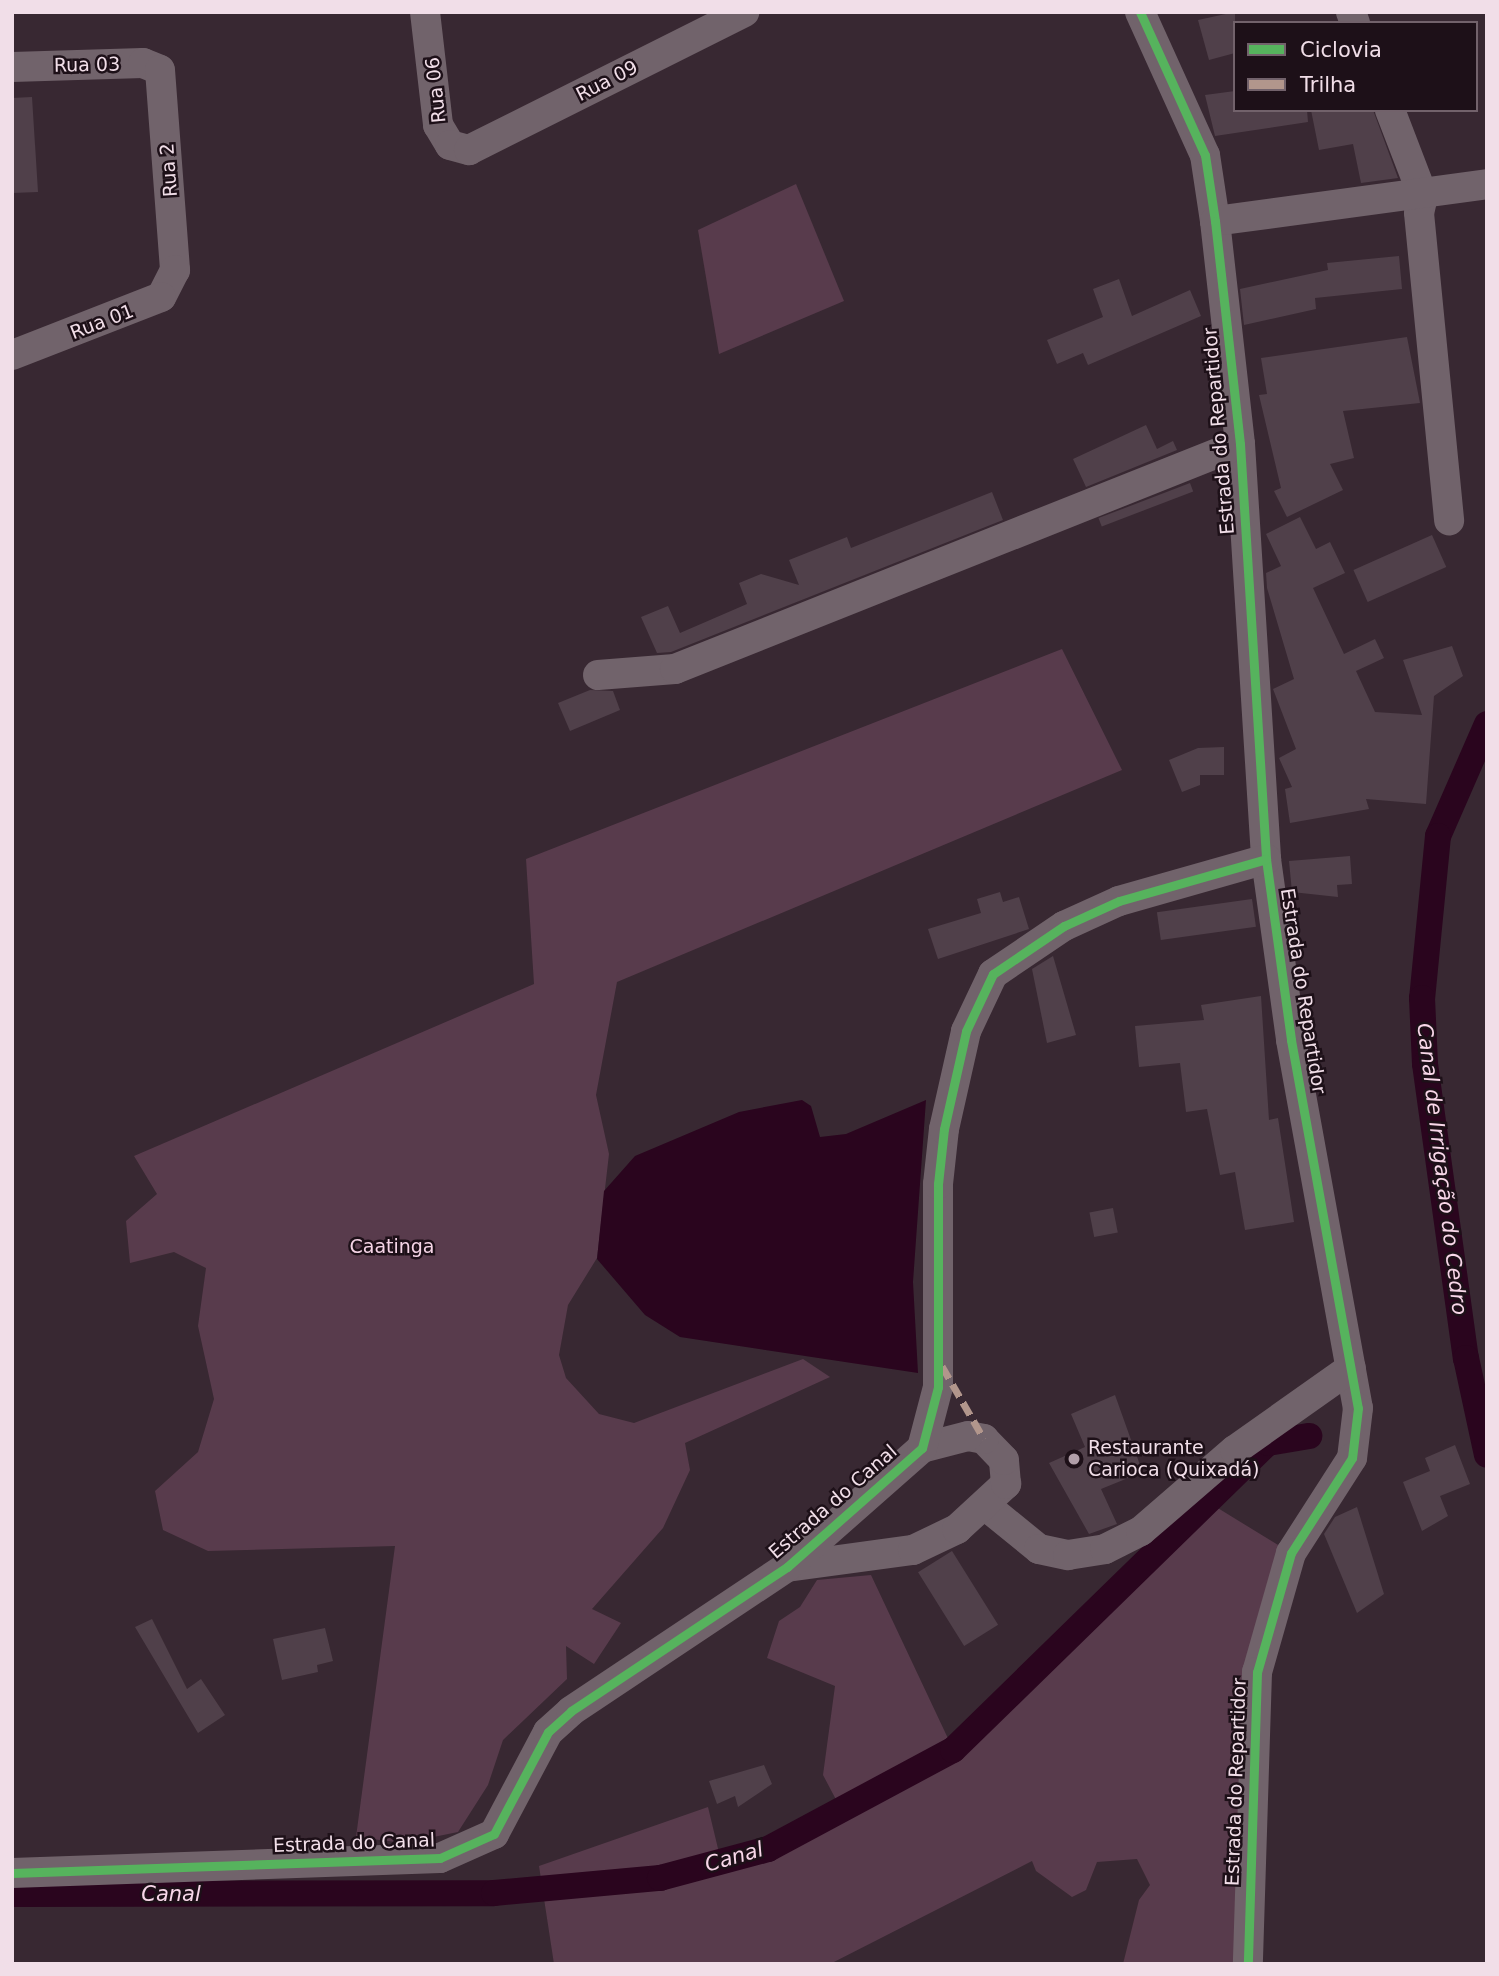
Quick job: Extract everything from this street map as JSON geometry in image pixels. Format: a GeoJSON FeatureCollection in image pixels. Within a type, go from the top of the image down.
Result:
{"type":"FeatureCollection","features":[{"type":"Feature","properties":{"kind":"street","name":"Rua 06"},"geometry":{"type":"LineString","coordinates":[[425,12],[438,125],[450,145],[469,150]]}},
{"type":"Feature","properties":{"kind":"street","name":"Estrada do Repartidor"},"geometry":{"type":"LineString","coordinates":[[1140,12],[1205,155],[1216,221],[1240,444],[1266,859],[1291,1040],[1358,1408],[1352,1458],[1291,1553],[1257,1672],[1248,1964]]}},
{"type":"Feature","properties":{"kind":"street","name":"Rua 09"},"geometry":{"type":"LineString","coordinates":[[469,150],[736,14]]}},
{"type":"Feature","properties":{"kind":"street","name":"Rua 03"},"geometry":{"type":"LineString","coordinates":[[12,67],[143,63],[160,70]]}},
{"type":"Feature","properties":{"kind":"street","name":"Rua 2"},"geometry":{"type":"LineString","coordinates":[[160,70],[175,270]]}},
{"type":"Feature","properties":{"kind":"street"},"geometry":{"type":"LineString","coordinates":[[1391,112],[1423,195],[1419,213],[1449,522]]}},
{"type":"Feature","properties":{"kind":"street"},"geometry":{"type":"LineString","coordinates":[[1216,221],[1423,195],[1487,184]]}},
{"type":"Feature","properties":{"kind":"street","name":"Rua 01"},"geometry":{"type":"LineString","coordinates":[[12,355],[161,297],[175,270]]}},
{"type":"Feature","properties":{"kind":"street"},"geometry":{"type":"LineString","coordinates":[[598,674],[675,669],[1240,444]]}},
{"type":"Feature","properties":{"kind":"street","name":"Estrada do Canal"},"geometry":{"type":"LineString","coordinates":[[12,1873],[440,1858],[474,1849],[494,1834],[548,1732],[571,1711],[787,1567],[922,1448],[938,1387],[938,1184],[976,1002],[1008,959],[1064,926],[1119,901],[1266,859]]}},
{"type":"Feature","properties":{"kind":"street"},"geometry":{"type":"LineString","coordinates":[[986,1506],[1039,1549],[1068,1555],[1105,1549],[1141,1531],[1235,1450],[1351,1367]]}},
{"type":"Feature","properties":{"kind":"street"},"geometry":{"type":"LineString","coordinates":[[787,1567],[913,1550],[957,1529],[986,1506],[1008,1473],[995,1448],[968,1436],[922,1448]]}},
{"type":"Feature","properties":{"kind":"green space"},"geometry":{"type":"Polygon","coordinates":[[[796,184],[844,301],[719,354],[698,230],[796,184]]]}},
{"type":"Feature","properties":{"kind":"green space","name":"Caatinga"},"geometry":{"type":"Polygon","coordinates":[[[1062,649],[1122,770],[617,982],[596,1095],[609,1154],[597,1258],[568,1305],[559,1355],[566,1378],[599,1414],[634,1423],[803,1359],[830,1377],[685,1443],[690,1470],[663,1528],[592,1609],[621,1623],[594,1664],[566,1646],[567,1679],[503,1740],[488,1785],[458,1832],[404,1843],[356,1837],[395,1546],[208,1551],[163,1530],[155,1491],[198,1452],[214,1399],[198,1326],[206,1268],[174,1252],[130,1263],[126,1221],[157,1194],[134,1156],[534,984],[526,859],[1062,649]]]}},
{"type":"Feature","properties":{"kind":"green space"},"geometry":{"type":"Polygon","coordinates":[[[1208,1502],[1291,1553],[1277,1592],[1248,1964],[1123,1964],[1139,1900],[1150,1885],[1137,1859],[1097,1862],[1086,1890],[1072,1897],[1036,1871],[1032,1861],[830,1964],[554,1964],[539,1866],[708,1807],[721,1861],[768,1849],[841,1809],[823,1775],[835,1686],[767,1658],[779,1621],[800,1607],[817,1580],[871,1575],[953,1749],[1208,1502]]]}},
{"type":"Feature","properties":{"kind":"shaded area"},"geometry":{"type":"Polygon","coordinates":[[[802,1100],[811,1106],[820,1137],[846,1134],[926,1100],[913,1282],[918,1373],[680,1337],[645,1315],[597,1259],[604,1191],[635,1156],[739,1112],[802,1100]]]}},
{"type":"Feature","properties":{"kind":"building"},"geometry":{"type":"Polygon","coordinates":[[[1235,12],[1233,54],[1209,60],[1198,20],[1235,12]]]}},
{"type":"Feature","properties":{"kind":"building"},"geometry":{"type":"Polygon","coordinates":[[[1233,91],[1233,112],[1307,112],[1308,122],[1215,136],[1205,95],[1233,91]]]}},
{"type":"Feature","properties":{"kind":"building"},"geometry":{"type":"Polygon","coordinates":[[[32,97],[38,192],[12,193],[12,98],[32,97]]]}},
{"type":"Feature","properties":{"kind":"building"},"geometry":{"type":"Polygon","coordinates":[[[1311,112],[1374,112],[1398,178],[1361,183],[1353,144],[1319,150],[1311,112]]]}},
{"type":"Feature","properties":{"kind":"building"},"geometry":{"type":"Polygon","coordinates":[[[1399,256],[1402,289],[1315,298],[1316,309],[1244,325],[1240,289],[1328,270],[1327,263],[1399,256]]]}},
{"type":"Feature","properties":{"kind":"building"},"geometry":{"type":"Polygon","coordinates":[[[1119,279],[1132,316],[1190,290],[1201,316],[1088,365],[1083,353],[1057,364],[1047,340],[1103,317],[1093,289],[1119,279]]]}},
{"type":"Feature","properties":{"kind":"building"},"geometry":{"type":"Polygon","coordinates":[[[1407,337],[1420,403],[1343,411],[1354,458],[1330,464],[1343,490],[1287,517],[1274,491],[1281,488],[1259,395],[1267,394],[1261,358],[1407,337]]]}},
{"type":"Feature","properties":{"kind":"building"},"geometry":{"type":"Polygon","coordinates":[[[1146,425],[1157,449],[1173,441],[1177,450],[1086,487],[1073,459],[1146,425]]]}},
{"type":"Feature","properties":{"kind":"building"},"geometry":{"type":"Polygon","coordinates":[[[1190,483],[1193,491],[1102,527],[1099,518],[1190,483]]]}},
{"type":"Feature","properties":{"kind":"building"},"geometry":{"type":"Polygon","coordinates":[[[992,492],[1003,520],[671,652],[657,653],[641,617],[668,606],[680,633],[747,604],[739,583],[761,574],[799,585],[789,560],[847,537],[851,548],[992,492]]]}},
{"type":"Feature","properties":{"kind":"building"},"geometry":{"type":"Polygon","coordinates":[[[1300,517],[1316,549],[1330,542],[1345,573],[1313,588],[1344,654],[1375,639],[1384,658],[1356,671],[1375,712],[1422,715],[1403,660],[1452,646],[1463,676],[1434,696],[1426,804],[1366,799],[1369,809],[1290,823],[1285,789],[1292,787],[1279,758],[1296,749],[1273,689],[1294,679],[1267,588],[1266,573],[1281,566],[1266,534],[1300,517]]]}},
{"type":"Feature","properties":{"kind":"building"},"geometry":{"type":"Polygon","coordinates":[[[1432,535],[1446,567],[1368,602],[1353,570],[1432,535]]]}},
{"type":"Feature","properties":{"kind":"building"},"geometry":{"type":"Polygon","coordinates":[[[590,690],[613,691],[620,710],[570,731],[558,703],[590,690]]]}},
{"type":"Feature","properties":{"kind":"building"},"geometry":{"type":"Polygon","coordinates":[[[1224,747],[1224,775],[1200,775],[1200,785],[1182,792],[1169,760],[1198,748],[1224,747]]]}},
{"type":"Feature","properties":{"kind":"building"},"geometry":{"type":"Polygon","coordinates":[[[1350,856],[1352,884],[1337,885],[1338,897],[1292,892],[1289,861],[1350,856]]]}},
{"type":"Feature","properties":{"kind":"building"},"geometry":{"type":"Polygon","coordinates":[[[1000,892],[1003,902],[1019,897],[1029,929],[938,959],[928,929],[981,913],[977,899],[1000,892]]]}},
{"type":"Feature","properties":{"kind":"building"},"geometry":{"type":"Polygon","coordinates":[[[1252,899],[1256,927],[1161,940],[1157,912],[1252,899]]]}},
{"type":"Feature","properties":{"kind":"building"},"geometry":{"type":"Polygon","coordinates":[[[1053,956],[1076,1035],[1047,1043],[1032,969],[1053,956]]]}},
{"type":"Feature","properties":{"kind":"building"},"geometry":{"type":"Polygon","coordinates":[[[1261,996],[1269,1120],[1278,1118],[1294,1222],[1245,1230],[1235,1172],[1220,1175],[1207,1109],[1186,1112],[1180,1063],[1139,1067],[1135,1026],[1204,1020],[1201,1005],[1261,996]]]}},
{"type":"Feature","properties":{"kind":"building"},"geometry":{"type":"Polygon","coordinates":[[[1113,1208],[1118,1233],[1094,1237],[1089,1213],[1113,1208]]]}},
{"type":"Feature","properties":{"kind":"building"},"geometry":{"type":"Polygon","coordinates":[[[1115,1395],[1140,1465],[1130,1469],[1133,1476],[1101,1489],[1117,1524],[1089,1534],[1049,1463],[1085,1447],[1071,1414],[1115,1395]]]}},
{"type":"Feature","properties":{"kind":"building"},"geometry":{"type":"Polygon","coordinates":[[[1455,1445],[1470,1484],[1440,1496],[1448,1516],[1422,1531],[1403,1482],[1430,1471],[1425,1458],[1455,1445]]]}},
{"type":"Feature","properties":{"kind":"building"},"geometry":{"type":"Polygon","coordinates":[[[1357,1507],[1384,1594],[1357,1613],[1324,1534],[1335,1517],[1357,1507]]]}},
{"type":"Feature","properties":{"kind":"building"},"geometry":{"type":"Polygon","coordinates":[[[952,1551],[998,1625],[964,1646],[918,1572],[952,1551]]]}},
{"type":"Feature","properties":{"kind":"building"},"geometry":{"type":"Polygon","coordinates":[[[152,1619],[187,1689],[201,1679],[225,1715],[198,1733],[135,1627],[152,1619]]]}},
{"type":"Feature","properties":{"kind":"building"},"geometry":{"type":"Polygon","coordinates":[[[325,1628],[333,1661],[317,1665],[318,1672],[282,1680],[273,1639],[325,1628]]]}},
{"type":"Feature","properties":{"kind":"building"},"geometry":{"type":"Polygon","coordinates":[[[764,1765],[772,1784],[738,1807],[735,1796],[717,1804],[709,1781],[764,1765]]]}},
{"type":"Feature","properties":{"kind":"waterway","name":"Canal de Irrigação do Cedro"},"geometry":{"type":"LineString","coordinates":[[1487,724],[1438,836],[1422,998],[1425,1064],[1466,1358],[1487,1455]]}},
{"type":"Feature","properties":{"kind":"waterway","name":"Canal"},"geometry":{"type":"LineString","coordinates":[[12,1894],[494,1893],[660,1878],[768,1849],[953,1750],[1268,1443],[1309,1436]]}},
{"type":"Feature","properties":{"kind":"marked path"},"geometry":{"type":"LineString","coordinates":[[942,1366],[984,1439]]}},
{"type":"Feature","properties":{"kind":"cycle path"},"geometry":{"type":"LineString","coordinates":[[1140,12],[1205,155],[1240,444],[1266,859],[1291,1040],[1358,1408],[1352,1458],[1291,1553],[1257,1672],[1248,1964]]}},
{"type":"Feature","properties":{"kind":"cycle path"},"geometry":{"type":"LineString","coordinates":[[12,1873],[440,1858],[494,1834],[548,1732],[571,1711],[787,1567],[922,1448],[938,1387],[938,1184],[944,1129],[966,1031],[993,974],[1064,926],[1119,901],[1266,859]]}},
{"type":"Feature","properties":{"kind":"place","name":"Restaurante Carioca (Quixadá)"},"geometry":{"type":"Point","coordinates":[1074,1459]}}]}
